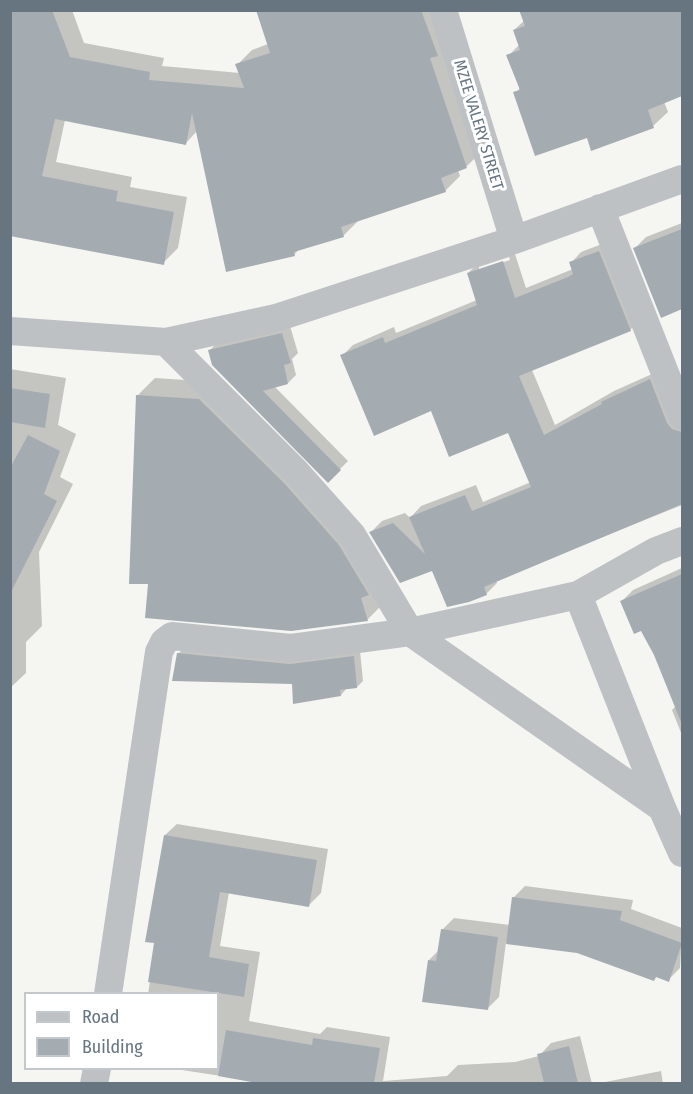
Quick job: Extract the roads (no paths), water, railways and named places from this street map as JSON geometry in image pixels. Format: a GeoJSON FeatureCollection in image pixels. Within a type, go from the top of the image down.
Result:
{"type":"FeatureCollection","features":[{"type":"Feature","properties":{"kind":"street","name":"MZEE VALERY STREET"},"geometry":{"type":"LineString","coordinates":[[443,10],[514,240]]}},
{"type":"Feature","properties":{"kind":"street"},"geometry":{"type":"LineString","coordinates":[[10,331],[166,342],[276,318],[514,240],[682,179]]}},
{"type":"Feature","properties":{"kind":"street"},"geometry":{"type":"LineString","coordinates":[[600,208],[682,416]]}},
{"type":"Feature","properties":{"kind":"street"},"geometry":{"type":"LineString","coordinates":[[166,342],[296,472],[352,535],[410,632],[663,808]]}},
{"type":"Feature","properties":{"kind":"street"},"geometry":{"type":"LineString","coordinates":[[108,992],[159,651],[164,642],[172,636],[291,648],[410,632],[578,594],[656,550],[682,541]]}},
{"type":"Feature","properties":{"kind":"street"},"geometry":{"type":"LineString","coordinates":[[578,594],[682,853]]}}]}
